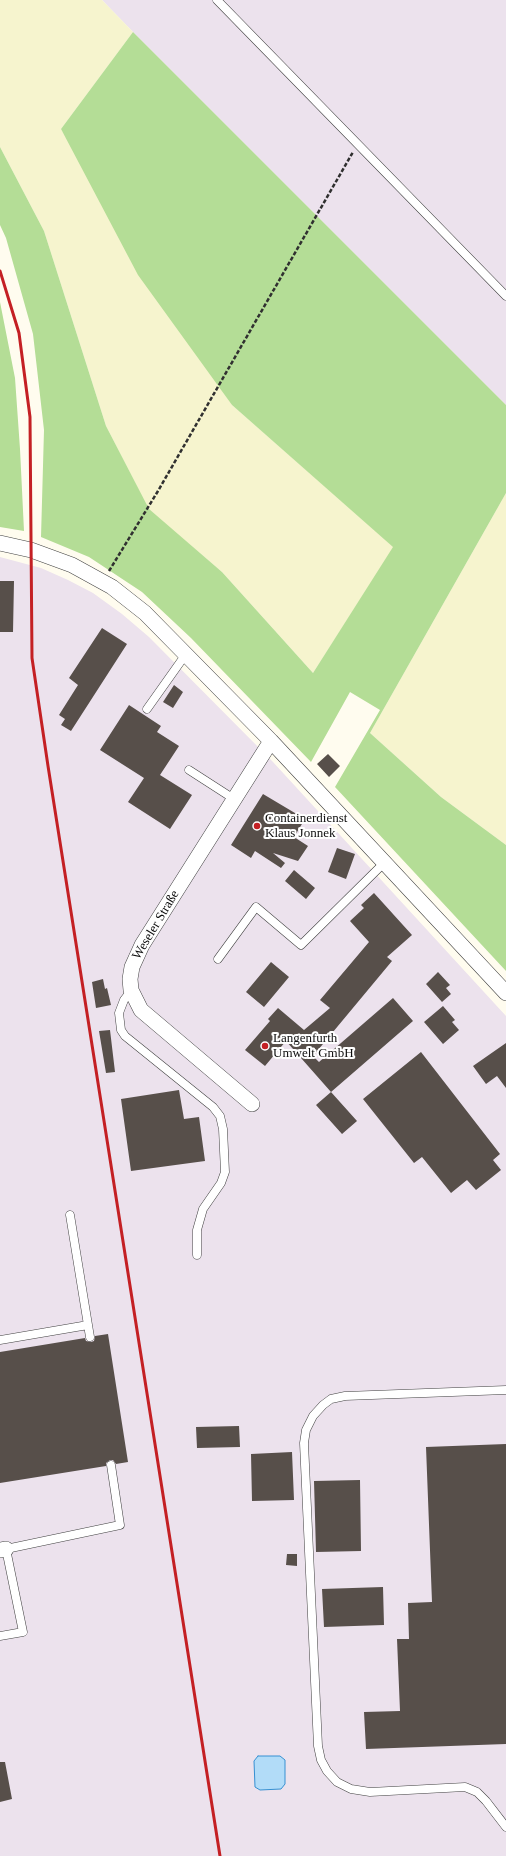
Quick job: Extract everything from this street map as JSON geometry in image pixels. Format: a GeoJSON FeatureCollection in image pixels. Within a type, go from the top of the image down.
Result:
{"type":"FeatureCollection","features":[{"type":"Feature","properties":{"kind":"street"},"geometry":{"type":"LineString","coordinates":[[0,543],[48,555],[72,565],[103,582],[128,599],[145,614],[271,741],[506,993]]}},
{"type":"Feature","properties":{"kind":"street","name":"Weseler Straße"},"geometry":{"type":"LineString","coordinates":[[252,1104],[141,1010],[131,991],[130,979],[136,956],[271,741]]}},
{"type":"Feature","properties":{"kind":"lane"},"geometry":{"type":"LineString","coordinates":[[217,0],[506,296]]}},
{"type":"Feature","properties":{"kind":"lane"},"geometry":{"type":"LineString","coordinates":[[147,709],[186,654]]}},
{"type":"Feature","properties":{"kind":"lane"},"geometry":{"type":"LineString","coordinates":[[189,770],[234,799]]}},
{"type":"Feature","properties":{"kind":"lane"},"geometry":{"type":"LineString","coordinates":[[218,959],[256,907],[301,945],[384,863]]}},
{"type":"Feature","properties":{"kind":"lane"},"geometry":{"type":"LineString","coordinates":[[131,991],[124,1000],[119,1013],[121,1030],[125,1036],[213,1107],[220,1116],[223,1129],[225,1172],[221,1183],[203,1209],[197,1230],[197,1255]]}},
{"type":"Feature","properties":{"kind":"lane"},"geometry":{"type":"LineString","coordinates":[[70,1215],[90,1337]]}},
{"type":"Feature","properties":{"kind":"lane"},"geometry":{"type":"LineString","coordinates":[[0,1340],[88,1325]]}},
{"type":"Feature","properties":{"kind":"lane"},"geometry":{"type":"LineString","coordinates":[[506,1390],[345,1396],[331,1399],[313,1416],[306,1430],[304,1443],[318,1746],[321,1760],[327,1771],[337,1782],[351,1789],[370,1792],[465,1788],[476,1792],[486,1801],[506,1827]]}},
{"type":"Feature","properties":{"kind":"lane"},"geometry":{"type":"LineString","coordinates":[[0,1636],[23,1632],[3,1550],[120,1525],[111,1465]]}},
{"type":"Feature","properties":{"kind":"path"},"geometry":{"type":"LineString","coordinates":[[103,582],[210,403],[357,145]]}},
{"type":"Feature","properties":{"kind":"shaded area"},"geometry":{"type":"Polygon","coordinates":[[[0,0],[102,0],[133,32],[61,129],[232,405],[394,547],[313,673],[222,572],[149,510],[106,426],[44,231],[0,147],[0,0]]]}},
{"type":"Feature","properties":{"kind":"shaded area"},"geometry":{"type":"Polygon","coordinates":[[[102,0],[506,0],[506,405],[133,32],[102,0]]]}},
{"type":"Feature","properties":{"kind":"shaded area"},"geometry":{"type":"Polygon","coordinates":[[[506,493],[506,845],[441,797],[370,733],[506,493]]]}},
{"type":"Feature","properties":{"kind":"shaded area"},"geometry":{"type":"Polygon","coordinates":[[[0,557],[41,568],[93,593],[122,614],[149,637],[273,762],[506,1016],[506,1856],[0,1856],[0,557]]]}},
{"type":"Feature","properties":{"kind":"green space"},"geometry":{"type":"Polygon","coordinates":[[[133,32],[506,405],[506,493],[370,733],[441,797],[506,845],[506,971],[335,787],[380,710],[350,692],[311,762],[191,638],[142,592],[89,557],[41,537],[44,430],[33,334],[6,238],[0,225],[0,147],[44,231],[106,426],[149,509],[222,572],[313,673],[393,547],[232,405],[138,275],[61,129],[133,32]]]}},
{"type":"Feature","properties":{"kind":"green space"},"geometry":{"type":"Polygon","coordinates":[[[0,302],[15,378],[24,531],[0,527],[0,302]]]}},
{"type":"Feature","properties":{"kind":"water"},"geometry":{"type":"Polygon","coordinates":[[[258,1756],[280,1756],[285,1760],[285,1784],[281,1789],[260,1790],[255,1787],[254,1761],[258,1756]]]}},
{"type":"Feature","properties":{"kind":"building"},"geometry":{"type":"Polygon","coordinates":[[[0,581],[14,581],[13,632],[0,632],[0,581]]]}},
{"type":"Feature","properties":{"kind":"building"},"geometry":{"type":"Polygon","coordinates":[[[102,628],[127,644],[71,731],[61,725],[65,719],[59,715],[78,685],[69,678],[102,628]]]}},
{"type":"Feature","properties":{"kind":"building"},"geometry":{"type":"Polygon","coordinates":[[[174,685],[183,692],[173,708],[163,702],[174,685]]]}},
{"type":"Feature","properties":{"kind":"building"},"geometry":{"type":"Polygon","coordinates":[[[129,705],[161,726],[157,732],[179,746],[160,775],[192,795],[170,829],[128,802],[144,778],[100,750],[129,705]]]}},
{"type":"Feature","properties":{"kind":"building"},"geometry":{"type":"Polygon","coordinates":[[[328,754],[340,766],[329,777],[317,764],[328,754]]]}},
{"type":"Feature","properties":{"kind":"building"},"geometry":{"type":"Polygon","coordinates":[[[263,794],[305,819],[294,837],[308,846],[298,861],[273,853],[285,863],[281,868],[255,851],[251,858],[231,845],[263,794]]]}},
{"type":"Feature","properties":{"kind":"building"},"geometry":{"type":"Polygon","coordinates":[[[337,848],[355,854],[346,879],[328,872],[337,848]]]}},
{"type":"Feature","properties":{"kind":"building"},"geometry":{"type":"Polygon","coordinates":[[[294,870],[315,888],[306,899],[285,881],[294,870]]]}},
{"type":"Feature","properties":{"kind":"building"},"geometry":{"type":"Polygon","coordinates":[[[374,893],[412,935],[387,957],[392,961],[313,1056],[319,1062],[393,998],[413,1021],[331,1092],[286,1041],[265,1066],[245,1050],[270,1021],[268,1019],[278,1008],[304,1030],[330,1008],[320,1000],[369,942],[350,921],[364,908],[361,905],[374,893]]]}},
{"type":"Feature","properties":{"kind":"building"},"geometry":{"type":"Polygon","coordinates":[[[271,962],[289,977],[264,1007],[246,992],[271,962]]]}},
{"type":"Feature","properties":{"kind":"building"},"geometry":{"type":"Polygon","coordinates":[[[438,972],[450,985],[446,988],[451,994],[442,1002],[426,984],[438,972]]]}},
{"type":"Feature","properties":{"kind":"building"},"geometry":{"type":"Polygon","coordinates":[[[103,979],[111,1005],[96,1008],[92,982],[103,979]]]}},
{"type":"Feature","properties":{"kind":"building"},"geometry":{"type":"Polygon","coordinates":[[[443,1006],[455,1020],[452,1022],[459,1030],[443,1044],[424,1022],[443,1006]]]}},
{"type":"Feature","properties":{"kind":"building"},"geometry":{"type":"Polygon","coordinates":[[[110,1030],[115,1072],[106,1073],[99,1031],[110,1030]]]}},
{"type":"Feature","properties":{"kind":"building"},"geometry":{"type":"Polygon","coordinates":[[[506,1043],[506,1088],[497,1076],[486,1084],[473,1066],[506,1043]]]}},
{"type":"Feature","properties":{"kind":"building"},"geometry":{"type":"Polygon","coordinates":[[[421,1052],[500,1154],[493,1160],[501,1170],[476,1190],[467,1180],[451,1193],[422,1157],[414,1163],[363,1099],[421,1052]]]}},
{"type":"Feature","properties":{"kind":"building"},"geometry":{"type":"Polygon","coordinates":[[[179,1090],[184,1119],[199,1117],[205,1161],[131,1171],[121,1099],[179,1090]]]}},
{"type":"Feature","properties":{"kind":"building"},"geometry":{"type":"Polygon","coordinates":[[[331,1092],[357,1121],[342,1134],[316,1105],[331,1092]]]}},
{"type":"Feature","properties":{"kind":"building"},"geometry":{"type":"Polygon","coordinates":[[[108,1334],[128,1462],[116,1464],[113,1460],[110,1460],[106,1463],[106,1466],[0,1483],[0,1352],[85,1338],[86,1341],[91,1342],[94,1341],[95,1336],[108,1334]]]}},
{"type":"Feature","properties":{"kind":"building"},"geometry":{"type":"Polygon","coordinates":[[[239,1426],[240,1447],[197,1448],[196,1427],[239,1426]]]}},
{"type":"Feature","properties":{"kind":"building"},"geometry":{"type":"Polygon","coordinates":[[[506,1444],[506,1744],[366,1749],[364,1712],[400,1711],[397,1639],[409,1639],[408,1603],[432,1602],[426,1447],[506,1444]]]}},
{"type":"Feature","properties":{"kind":"building"},"geometry":{"type":"Polygon","coordinates":[[[292,1452],[294,1500],[252,1501],[251,1454],[292,1452]]]}},
{"type":"Feature","properties":{"kind":"building"},"geometry":{"type":"Polygon","coordinates":[[[360,1480],[361,1551],[316,1552],[314,1481],[360,1480]]]}},
{"type":"Feature","properties":{"kind":"building"},"geometry":{"type":"Polygon","coordinates":[[[287,1554],[297,1554],[297,1566],[286,1565],[287,1554]]]}},
{"type":"Feature","properties":{"kind":"building"},"geometry":{"type":"Polygon","coordinates":[[[383,1587],[384,1625],[324,1627],[322,1589],[383,1587]]]}},
{"type":"Feature","properties":{"kind":"building"},"geometry":{"type":"Polygon","coordinates":[[[0,1762],[5,1762],[12,1799],[0,1802],[0,1762]]]}},
{"type":"Feature","properties":{"kind":"railway"},"geometry":{"type":"LineString","coordinates":[[0,271],[19,333],[30,417],[32,658],[220,1856]]}},
{"type":"Feature","properties":{"kind":"place","name":"Containerdienst Klaus Jonnek"},"geometry":{"type":"Point","coordinates":[257,826]}},
{"type":"Feature","properties":{"kind":"place","name":"Langenfurth Umwelt GmbH"},"geometry":{"type":"Point","coordinates":[265,1046]}}]}
